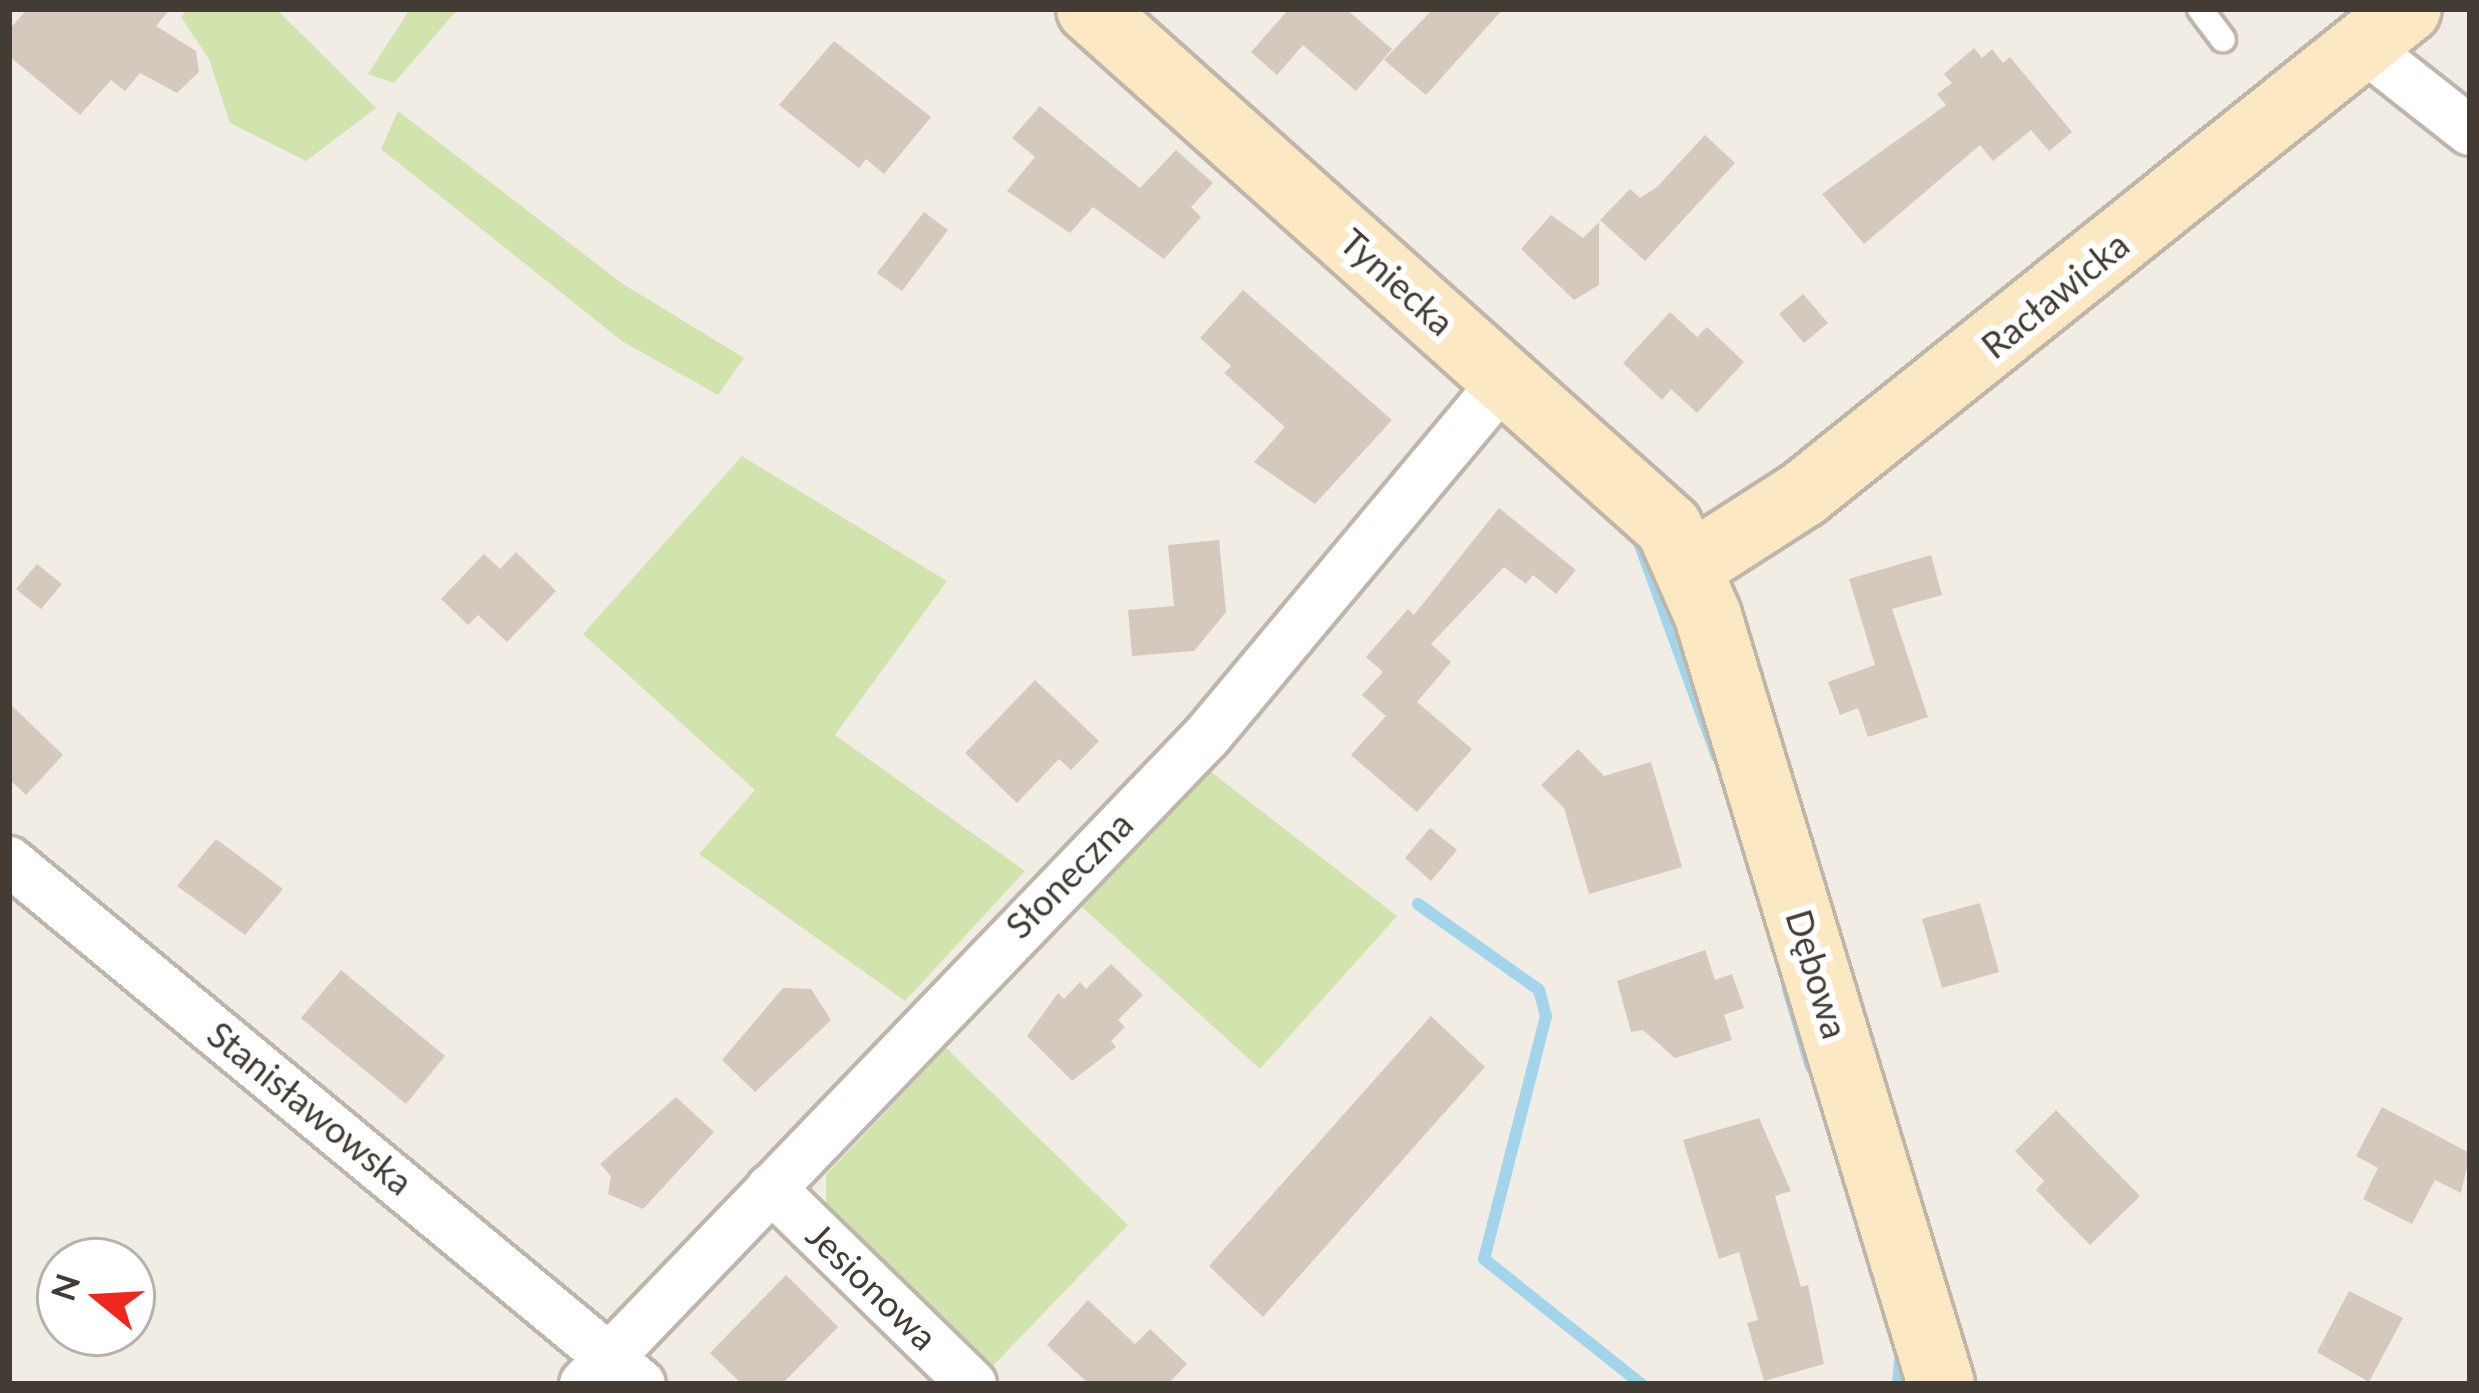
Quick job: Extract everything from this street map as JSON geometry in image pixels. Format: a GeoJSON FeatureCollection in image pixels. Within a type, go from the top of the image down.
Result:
{"type":"FeatureCollection","features":[{"type":"Feature","properties":{"kind":"street","name":"Tyniecka"},"geometry":{"type":"LineString","coordinates":[[1090,9],[1669,527],[1691,566]]}},
{"type":"Feature","properties":{"kind":"street"},"geometry":{"type":"LineString","coordinates":[[2385,27],[2470,131]]}},
{"type":"Feature","properties":{"kind":"street","name":"Racławicka"},"geometry":{"type":"LineString","coordinates":[[1691,566],[1804,494],[2385,27]]}},
{"type":"Feature","properties":{"kind":"street","name":"Słoneczna"},"geometry":{"type":"LineString","coordinates":[[612,1374],[771,1188],[1207,736],[1506,378]]}},
{"type":"Feature","properties":{"kind":"street","name":"Dębowa"},"geometry":{"type":"LineString","coordinates":[[1691,566],[1941,1384]]}},
{"type":"Feature","properties":{"kind":"street","name":"Stanisławowska"},"geometry":{"type":"LineString","coordinates":[[9,861],[612,1374]]}},
{"type":"Feature","properties":{"kind":"street","name":"Jesionowa"},"geometry":{"type":"LineString","coordinates":[[771,1188],[972,1384]]}},
{"type":"Feature","properties":{"kind":"lane"},"geometry":{"type":"LineString","coordinates":[[2200,9],[2223,39]]}},
{"type":"Feature","properties":{"kind":"green space"},"geometry":{"type":"Polygon","coordinates":[[[188,9],[276,9],[376,108],[306,161],[230,123],[209,59],[181,17],[188,9]]]}},
{"type":"Feature","properties":{"kind":"green space"},"geometry":{"type":"Polygon","coordinates":[[[410,9],[458,9],[394,83],[368,74],[410,9]]]}},
{"type":"Feature","properties":{"kind":"green space"},"geometry":{"type":"Polygon","coordinates":[[[398,111],[620,282],[744,358],[718,395],[622,341],[381,149],[398,111]]]}},
{"type":"Feature","properties":{"kind":"green space"},"geometry":{"type":"Polygon","coordinates":[[[742,456],[947,581],[835,735],[1025,871],[905,1001],[699,854],[755,790],[583,634],[742,456]]]}},
{"type":"Feature","properties":{"kind":"green space"},"geometry":{"type":"Polygon","coordinates":[[[1211,772],[1397,916],[1260,1069],[1081,906],[1211,772]]]}},
{"type":"Feature","properties":{"kind":"green space"},"geometry":{"type":"Polygon","coordinates":[[[946,1048],[1128,1225],[990,1369],[826,1207],[826,1175],[946,1048]]]}},
{"type":"Feature","properties":{"kind":"building"},"geometry":{"type":"Polygon","coordinates":[[[27,9],[170,9],[156,26],[196,51],[199,72],[177,93],[140,73],[125,91],[111,80],[80,115],[9,56],[9,30],[27,9]]]}},
{"type":"Feature","properties":{"kind":"building"},"geometry":{"type":"Polygon","coordinates":[[[1289,9],[1346,9],[1392,49],[1356,91],[1303,45],[1277,75],[1251,52],[1289,9]]]}},
{"type":"Feature","properties":{"kind":"building"},"geometry":{"type":"Polygon","coordinates":[[[1433,9],[1503,9],[1426,95],[1384,60],[1433,9]]]}},
{"type":"Feature","properties":{"kind":"building"},"geometry":{"type":"Polygon","coordinates":[[[834,41],[931,117],[884,174],[866,159],[859,168],[779,105],[834,41]]]}},
{"type":"Feature","properties":{"kind":"building"},"geometry":{"type":"Polygon","coordinates":[[[1974,48],[1982,58],[1992,49],[2003,63],[2010,57],[2072,132],[2049,151],[2031,130],[1993,161],[1980,145],[1864,244],[1822,194],[1946,105],[1937,94],[1952,83],[1944,74],[1974,48]]]}},
{"type":"Feature","properties":{"kind":"building"},"geometry":{"type":"Polygon","coordinates":[[[1040,106],[1140,188],[1176,150],[1213,183],[1191,207],[1201,217],[1164,259],[1093,207],[1070,233],[1007,191],[1035,157],[1012,138],[1040,106]]]}},
{"type":"Feature","properties":{"kind":"building"},"geometry":{"type":"Polygon","coordinates":[[[1705,135],[1735,163],[1645,261],[1600,220],[1630,189],[1640,198],[1657,187],[1705,135]]]}},
{"type":"Feature","properties":{"kind":"building"},"geometry":{"type":"Polygon","coordinates":[[[924,212],[948,230],[902,291],[877,273],[924,212]]]}},
{"type":"Feature","properties":{"kind":"building"},"geometry":{"type":"Polygon","coordinates":[[[1551,215],[1583,238],[1599,222],[1599,285],[1574,300],[1521,249],[1551,215]]]}},
{"type":"Feature","properties":{"kind":"building"},"geometry":{"type":"Polygon","coordinates":[[[1243,290],[1392,420],[1315,504],[1254,462],[1285,427],[1224,373],[1231,366],[1200,338],[1243,290]]]}},
{"type":"Feature","properties":{"kind":"building"},"geometry":{"type":"Polygon","coordinates":[[[1803,294],[1828,323],[1804,343],[1779,314],[1803,294]]]}},
{"type":"Feature","properties":{"kind":"building"},"geometry":{"type":"Polygon","coordinates":[[[1670,312],[1697,337],[1707,327],[1744,362],[1697,413],[1671,389],[1662,400],[1623,363],[1670,312]]]}},
{"type":"Feature","properties":{"kind":"building"},"geometry":{"type":"Polygon","coordinates":[[[1499,508],[1576,570],[1556,594],[1533,575],[1526,584],[1504,567],[1431,644],[1451,662],[1417,702],[1472,749],[1417,812],[1351,755],[1386,716],[1362,695],[1383,672],[1366,657],[1408,609],[1414,615],[1499,508]]]}},
{"type":"Feature","properties":{"kind":"building"},"geometry":{"type":"Polygon","coordinates":[[[1219,540],[1226,612],[1194,651],[1132,656],[1128,610],[1174,606],[1168,545],[1219,540]]]}},
{"type":"Feature","properties":{"kind":"building"},"geometry":{"type":"Polygon","coordinates":[[[516,552],[556,591],[507,642],[478,615],[468,625],[441,599],[484,554],[500,569],[516,552]]]}},
{"type":"Feature","properties":{"kind":"building"},"geometry":{"type":"Polygon","coordinates":[[[1931,555],[1942,595],[1892,609],[1928,717],[1868,737],[1858,708],[1840,715],[1828,682],[1875,665],[1849,579],[1931,555]]]}},
{"type":"Feature","properties":{"kind":"building"},"geometry":{"type":"Polygon","coordinates":[[[37,564],[62,584],[41,609],[16,589],[37,564]]]}},
{"type":"Feature","properties":{"kind":"building"},"geometry":{"type":"Polygon","coordinates":[[[1035,680],[1099,741],[1071,770],[1059,759],[1017,803],[965,753],[1035,680]]]}},
{"type":"Feature","properties":{"kind":"building"},"geometry":{"type":"Polygon","coordinates":[[[9,703],[63,755],[26,795],[9,779],[9,703]]]}},
{"type":"Feature","properties":{"kind":"building"},"geometry":{"type":"Polygon","coordinates":[[[1578,749],[1604,776],[1651,762],[1682,867],[1589,894],[1564,808],[1541,785],[1578,749]]]}},
{"type":"Feature","properties":{"kind":"building"},"geometry":{"type":"Polygon","coordinates":[[[1430,828],[1457,850],[1431,881],[1405,858],[1430,828]]]}},
{"type":"Feature","properties":{"kind":"building"},"geometry":{"type":"Polygon","coordinates":[[[216,839],[283,889],[245,935],[177,886],[216,839]]]}},
{"type":"Feature","properties":{"kind":"building"},"geometry":{"type":"Polygon","coordinates":[[[1980,903],[1999,972],[1942,988],[1922,919],[1980,903]]]}},
{"type":"Feature","properties":{"kind":"building"},"geometry":{"type":"Polygon","coordinates":[[[1705,950],[1715,980],[1732,974],[1744,1008],[1724,1015],[1732,1040],[1675,1058],[1643,1030],[1631,1032],[1617,981],[1705,950]]]}},
{"type":"Feature","properties":{"kind":"building"},"geometry":{"type":"Polygon","coordinates":[[[1111,964],[1143,995],[1118,1020],[1125,1027],[1111,1041],[1116,1047],[1072,1081],[1027,1036],[1058,993],[1064,999],[1080,982],[1086,989],[1111,964]]]}},
{"type":"Feature","properties":{"kind":"building"},"geometry":{"type":"Polygon","coordinates":[[[341,970],[445,1056],[406,1104],[301,1018],[341,970]]]}},
{"type":"Feature","properties":{"kind":"building"},"geometry":{"type":"Polygon","coordinates":[[[783,988],[811,989],[831,1020],[755,1092],[722,1060],[783,988]]]}},
{"type":"Feature","properties":{"kind":"building"},"geometry":{"type":"Polygon","coordinates":[[[1431,1016],[1485,1067],[1263,1317],[1209,1266],[1431,1016]]]}},
{"type":"Feature","properties":{"kind":"building"},"geometry":{"type":"Polygon","coordinates":[[[676,1097],[714,1132],[643,1209],[608,1194],[611,1176],[600,1164],[676,1097]]]}},
{"type":"Feature","properties":{"kind":"building"},"geometry":{"type":"Polygon","coordinates":[[[2382,1107],[2470,1153],[2461,1193],[2435,1180],[2412,1224],[2363,1199],[2378,1168],[2356,1156],[2382,1107]]]}},
{"type":"Feature","properties":{"kind":"building"},"geometry":{"type":"Polygon","coordinates":[[[2056,1110],[2140,1196],[2090,1245],[2036,1190],[2044,1181],[2015,1151],[2056,1110]]]}},
{"type":"Feature","properties":{"kind":"building"},"geometry":{"type":"Polygon","coordinates":[[[1759,1118],[1791,1191],[1775,1196],[1801,1287],[1808,1285],[1824,1364],[1764,1381],[1747,1323],[1758,1320],[1739,1252],[1719,1259],[1683,1140],[1759,1118]]]}},
{"type":"Feature","properties":{"kind":"building"},"geometry":{"type":"Polygon","coordinates":[[[786,1275],[838,1327],[782,1384],[742,1384],[710,1353],[786,1275]]]}},
{"type":"Feature","properties":{"kind":"building"},"geometry":{"type":"Polygon","coordinates":[[[2349,1291],[2403,1318],[2369,1382],[2317,1352],[2349,1291]]]}},
{"type":"Feature","properties":{"kind":"building"},"geometry":{"type":"Polygon","coordinates":[[[1088,1300],[1135,1344],[1150,1329],[1187,1364],[1168,1384],[1089,1384],[1047,1345],[1088,1300]]]}},
{"type":"Feature","properties":{"kind":"waterway"},"geometry":{"type":"LineString","coordinates":[[1636,534],[1717,757]]}},
{"type":"Feature","properties":{"kind":"waterway"},"geometry":{"type":"LineString","coordinates":[[1418,904],[1539,990],[1546,1016],[1484,1259],[1641,1384]]}},
{"type":"Feature","properties":{"kind":"waterway"},"geometry":{"type":"LineString","coordinates":[[1788,989],[1811,1067]]}},
{"type":"Feature","properties":{"kind":"waterway"},"geometry":{"type":"LineString","coordinates":[[1898,1384],[1901,1350]]}}]}
